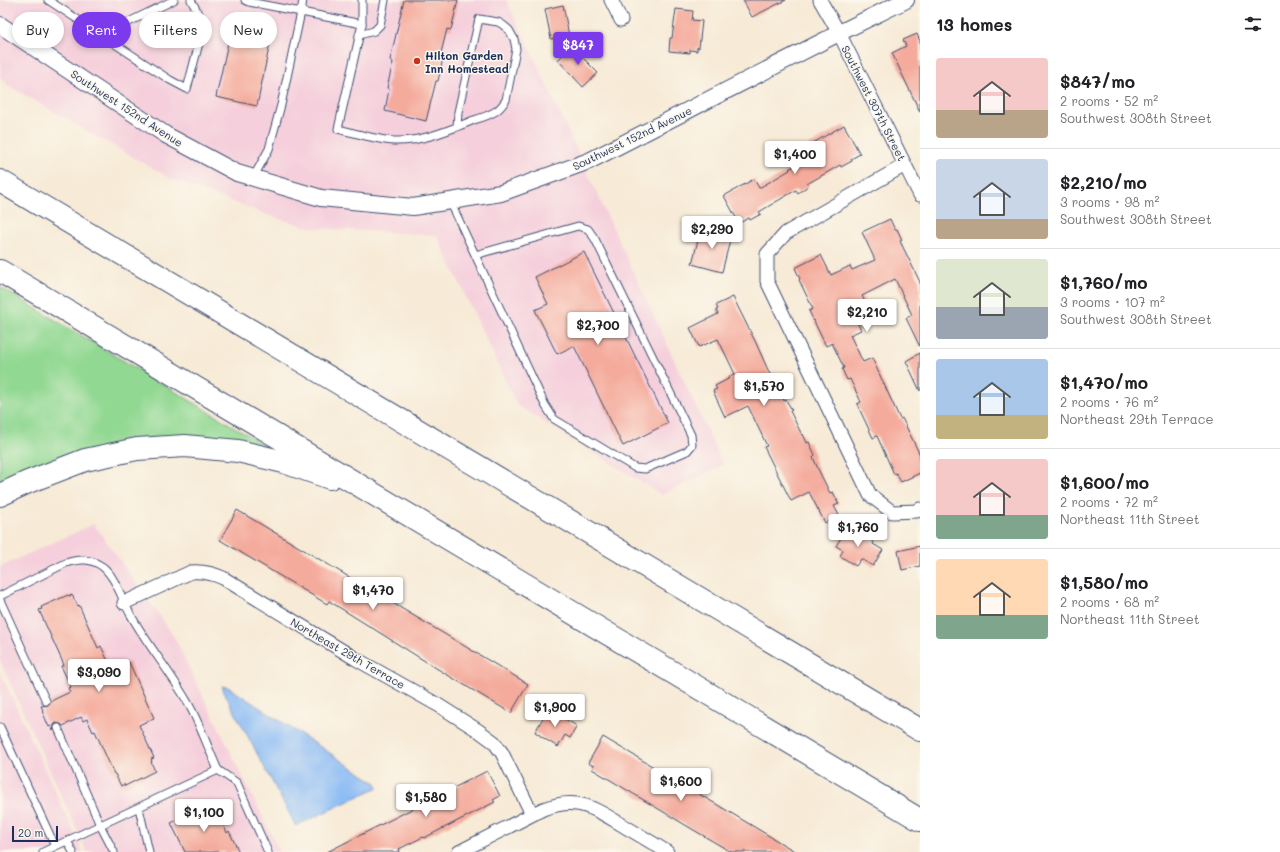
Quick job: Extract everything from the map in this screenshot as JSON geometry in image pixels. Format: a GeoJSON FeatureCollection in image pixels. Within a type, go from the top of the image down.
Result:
{"type":"FeatureCollection","features":[{"type":"Feature","properties":{"kind":"highway"},"geometry":{"type":"LineString","coordinates":[[0,181],[920,730]]}},
{"type":"Feature","properties":{"kind":"highway"},"geometry":{"type":"LineString","coordinates":[[0,271],[920,820]]}},
{"type":"Feature","properties":{"kind":"highway"},"geometry":{"type":"LineString","coordinates":[[0,495],[28,482],[85,460],[137,449],[186,446],[238,451],[284,462],[325,477],[356,483]]}},
{"type":"Feature","properties":{"kind":"street"},"geometry":{"type":"LineString","coordinates":[[611,0],[621,20]]}},
{"type":"Feature","properties":{"kind":"street","name":"Southwest 307th Street"},"geometry":{"type":"LineString","coordinates":[[820,0],[839,33],[920,195]]}},
{"type":"Feature","properties":{"kind":"street","name":"Southwest 152nd Avenue"},"geometry":{"type":"LineString","coordinates":[[0,25],[166,135],[237,173],[321,198],[413,207],[501,193],[589,161],[906,0]]}},
{"type":"Feature","properties":{"kind":"street"},"geometry":{"type":"LineString","coordinates":[[906,165],[786,233],[767,254],[767,281],[870,495],[892,512],[917,511],[920,509]]}},
{"type":"Feature","properties":{"kind":"street","name":"Northeast 29th Terrace"},"geometry":{"type":"LineString","coordinates":[[124,602],[191,572],[200,571],[223,578],[356,659],[438,705],[494,742],[502,753],[532,814]]}},
{"type":"Feature","properties":{"kind":"street"},"geometry":{"type":"LineString","coordinates":[[459,852],[532,814],[553,806],[570,803],[588,807],[607,816],[668,852]]}},
{"type":"Feature","properties":{"kind":"lane"},"geometry":{"type":"LineString","coordinates":[[48,0],[72,16]]}},
{"type":"Feature","properties":{"kind":"lane"},"geometry":{"type":"LineString","coordinates":[[131,21],[174,0]]}},
{"type":"Feature","properties":{"kind":"lane"},"geometry":{"type":"LineString","coordinates":[[122,48],[170,80],[187,89],[203,28],[202,20],[191,0]]}},
{"type":"Feature","properties":{"kind":"lane"},"geometry":{"type":"LineString","coordinates":[[245,0],[362,24]]}},
{"type":"Feature","properties":{"kind":"lane"},"geometry":{"type":"LineString","coordinates":[[253,178],[269,149],[281,105],[303,0]]}},
{"type":"Feature","properties":{"kind":"lane"},"geometry":{"type":"LineString","coordinates":[[362,0],[362,24],[338,129],[387,140],[401,141],[424,137],[457,127],[496,111],[503,106],[506,100],[516,49],[514,39],[509,30],[498,22],[479,19],[458,112],[457,127]]}},
{"type":"Feature","properties":{"kind":"lane"},"geometry":{"type":"LineString","coordinates":[[359,35],[374,32],[380,25],[386,0]]}},
{"type":"Feature","properties":{"kind":"lane"},"geometry":{"type":"LineString","coordinates":[[450,201],[475,255],[546,405],[554,419],[635,468],[645,469],[687,451],[692,445],[691,435],[595,239],[588,229],[578,226],[475,255]]}},
{"type":"Feature","properties":{"kind":"lane"},"geometry":{"type":"LineString","coordinates":[[0,596],[76,560],[87,559],[96,562],[108,572],[139,629],[189,705],[218,770],[236,783],[268,852]]}},
{"type":"Feature","properties":{"kind":"lane"},"geometry":{"type":"LineString","coordinates":[[0,600],[46,701]]}},
{"type":"Feature","properties":{"kind":"lane"},"geometry":{"type":"LineString","coordinates":[[0,727],[2,737],[55,846]]}},
{"type":"Feature","properties":{"kind":"lane"},"geometry":{"type":"LineString","coordinates":[[58,728],[100,825],[114,852]]}},
{"type":"Feature","properties":{"kind":"lane"},"geometry":{"type":"LineString","coordinates":[[43,852],[218,770]]}},
{"type":"Feature","properties":{"kind":"lane"},"geometry":{"type":"LineString","coordinates":[[139,808],[149,852]]}},
{"type":"Feature","properties":{"kind":"lane"},"geometry":{"type":"LineString","coordinates":[[67,841],[73,852]]}},
{"type":"Feature","properties":{"kind":"shaded area"},"geometry":{"type":"Polygon","coordinates":[[[0,0],[506,0],[723,465],[662,495],[517,405],[437,235],[313,228],[279,219],[173,180],[9,86],[0,78],[0,0]]]}},
{"type":"Feature","properties":{"kind":"shaded area"},"geometry":{"type":"Polygon","coordinates":[[[94,524],[173,635],[280,852],[87,852],[0,661],[0,567],[94,524]]]}},
{"type":"Feature","properties":{"kind":"shaded area"},"geometry":{"type":"Polygon","coordinates":[[[0,672],[83,852],[0,852],[0,672]]]}},
{"type":"Feature","properties":{"kind":"green space"},"geometry":{"type":"Polygon","coordinates":[[[0,287],[268,447],[212,441],[0,487],[0,287]]]}},
{"type":"Feature","properties":{"kind":"water"},"geometry":{"type":"Polygon","coordinates":[[[222,686],[228,687],[376,783],[378,787],[296,826],[222,686]]]}},
{"type":"Feature","properties":{"kind":"building","name":"Hilton Garden Inn Homestead"},"geometry":{"type":"Polygon","coordinates":[[[404,0],[458,0],[451,30],[447,29],[441,53],[444,54],[438,81],[436,81],[426,121],[385,111],[389,89],[387,88],[393,62],[390,60],[404,0]]]}},
{"type":"Feature","properties":{"kind":"building"},"geometry":{"type":"Polygon","coordinates":[[[743,0],[786,0],[752,17],[743,0]]]}},
{"type":"Feature","properties":{"kind":"building"},"geometry":{"type":"Polygon","coordinates":[[[563,5],[569,36],[551,39],[545,9],[563,5]]]}},
{"type":"Feature","properties":{"kind":"building"},"geometry":{"type":"Polygon","coordinates":[[[676,9],[693,11],[692,20],[702,21],[699,48],[697,47],[697,51],[690,50],[690,53],[669,51],[676,9]]]}},
{"type":"Feature","properties":{"kind":"building"},"geometry":{"type":"Polygon","coordinates":[[[917,34],[920,41],[920,112],[892,53],[906,46],[903,40],[917,34]]]}},
{"type":"Feature","properties":{"kind":"building"},"geometry":{"type":"Polygon","coordinates":[[[574,44],[583,54],[581,56],[598,73],[583,87],[558,60],[574,44]]]}},
{"type":"Feature","properties":{"kind":"building"},"geometry":{"type":"Polygon","coordinates":[[[227,48],[269,48],[257,106],[216,97],[227,48]]]}},
{"type":"Feature","properties":{"kind":"building"},"geometry":{"type":"Polygon","coordinates":[[[844,125],[860,154],[851,159],[852,161],[841,167],[840,165],[807,184],[808,186],[798,193],[796,190],[759,212],[761,214],[750,220],[749,218],[739,223],[724,196],[754,179],[759,188],[790,170],[789,169],[801,162],[796,153],[844,125]]]}},
{"type":"Feature","properties":{"kind":"building"},"geometry":{"type":"Polygon","coordinates":[[[890,219],[895,230],[897,229],[902,240],[900,241],[920,282],[920,347],[906,318],[912,315],[895,279],[862,296],[870,312],[855,318],[861,330],[850,335],[863,362],[872,358],[900,419],[902,418],[920,455],[920,473],[901,482],[896,473],[894,474],[877,436],[873,438],[857,404],[861,402],[850,379],[847,380],[842,369],[844,368],[832,343],[826,346],[809,311],[813,309],[795,268],[821,255],[831,275],[850,266],[852,270],[875,260],[862,232],[890,219]]]}},
{"type":"Feature","properties":{"kind":"building"},"geometry":{"type":"Polygon","coordinates":[[[701,228],[731,236],[722,272],[692,264],[701,228]]]}},
{"type":"Feature","properties":{"kind":"building"},"geometry":{"type":"Polygon","coordinates":[[[584,252],[668,423],[623,446],[574,346],[557,354],[535,310],[548,304],[535,277],[584,252]]]}},
{"type":"Feature","properties":{"kind":"building"},"geometry":{"type":"Polygon","coordinates":[[[733,297],[778,392],[780,391],[784,401],[786,400],[792,410],[790,411],[802,435],[803,434],[807,443],[809,442],[815,455],[813,457],[830,493],[833,492],[839,504],[834,506],[839,515],[825,523],[809,492],[791,501],[764,447],[767,446],[748,406],[725,417],[713,391],[717,389],[715,386],[730,378],[729,376],[735,374],[718,339],[699,347],[690,328],[718,314],[716,305],[733,297]]]}},
{"type":"Feature","properties":{"kind":"building"},"geometry":{"type":"Polygon","coordinates":[[[920,353],[920,391],[906,361],[920,353]]]}},
{"type":"Feature","properties":{"kind":"building"},"geometry":{"type":"Polygon","coordinates":[[[237,510],[528,684],[511,713],[329,601],[327,604],[220,540],[237,510]]]}},
{"type":"Feature","properties":{"kind":"building"},"geometry":{"type":"Polygon","coordinates":[[[847,528],[860,535],[861,534],[883,550],[873,566],[861,559],[856,566],[840,556],[843,550],[836,546],[847,528]]]}},
{"type":"Feature","properties":{"kind":"building"},"geometry":{"type":"Polygon","coordinates":[[[920,546],[920,566],[902,570],[898,551],[920,546]]]}},
{"type":"Feature","properties":{"kind":"building"},"geometry":{"type":"Polygon","coordinates":[[[68,595],[72,595],[78,606],[79,605],[98,648],[101,646],[111,668],[115,668],[129,662],[154,718],[139,725],[154,758],[151,759],[151,762],[155,771],[125,786],[124,784],[121,786],[114,774],[95,731],[93,732],[87,719],[83,721],[81,717],[63,726],[56,723],[53,731],[51,726],[49,727],[42,711],[41,706],[48,705],[51,701],[70,692],[68,688],[71,687],[61,666],[64,665],[39,610],[42,609],[41,607],[68,595]]]}},
{"type":"Feature","properties":{"kind":"building"},"geometry":{"type":"Polygon","coordinates":[[[548,709],[577,726],[570,738],[565,735],[558,747],[535,732],[548,709]]]}},
{"type":"Feature","properties":{"kind":"building"},"geometry":{"type":"Polygon","coordinates":[[[603,737],[796,852],[731,852],[692,829],[592,769],[594,766],[588,763],[603,737]]]}},
{"type":"Feature","properties":{"kind":"building"},"geometry":{"type":"Polygon","coordinates":[[[487,771],[500,796],[493,800],[495,802],[399,849],[400,852],[327,852],[487,771]]]}},
{"type":"Feature","properties":{"kind":"building"},"geometry":{"type":"Polygon","coordinates":[[[212,807],[216,815],[219,815],[227,833],[229,831],[239,852],[185,852],[171,823],[195,811],[196,814],[212,807]]]}},
{"type":"Feature","properties":{"kind":"place","name":"Hilton Garden Inn Homestead"},"geometry":{"type":"Point","coordinates":[417,61]}}]}
